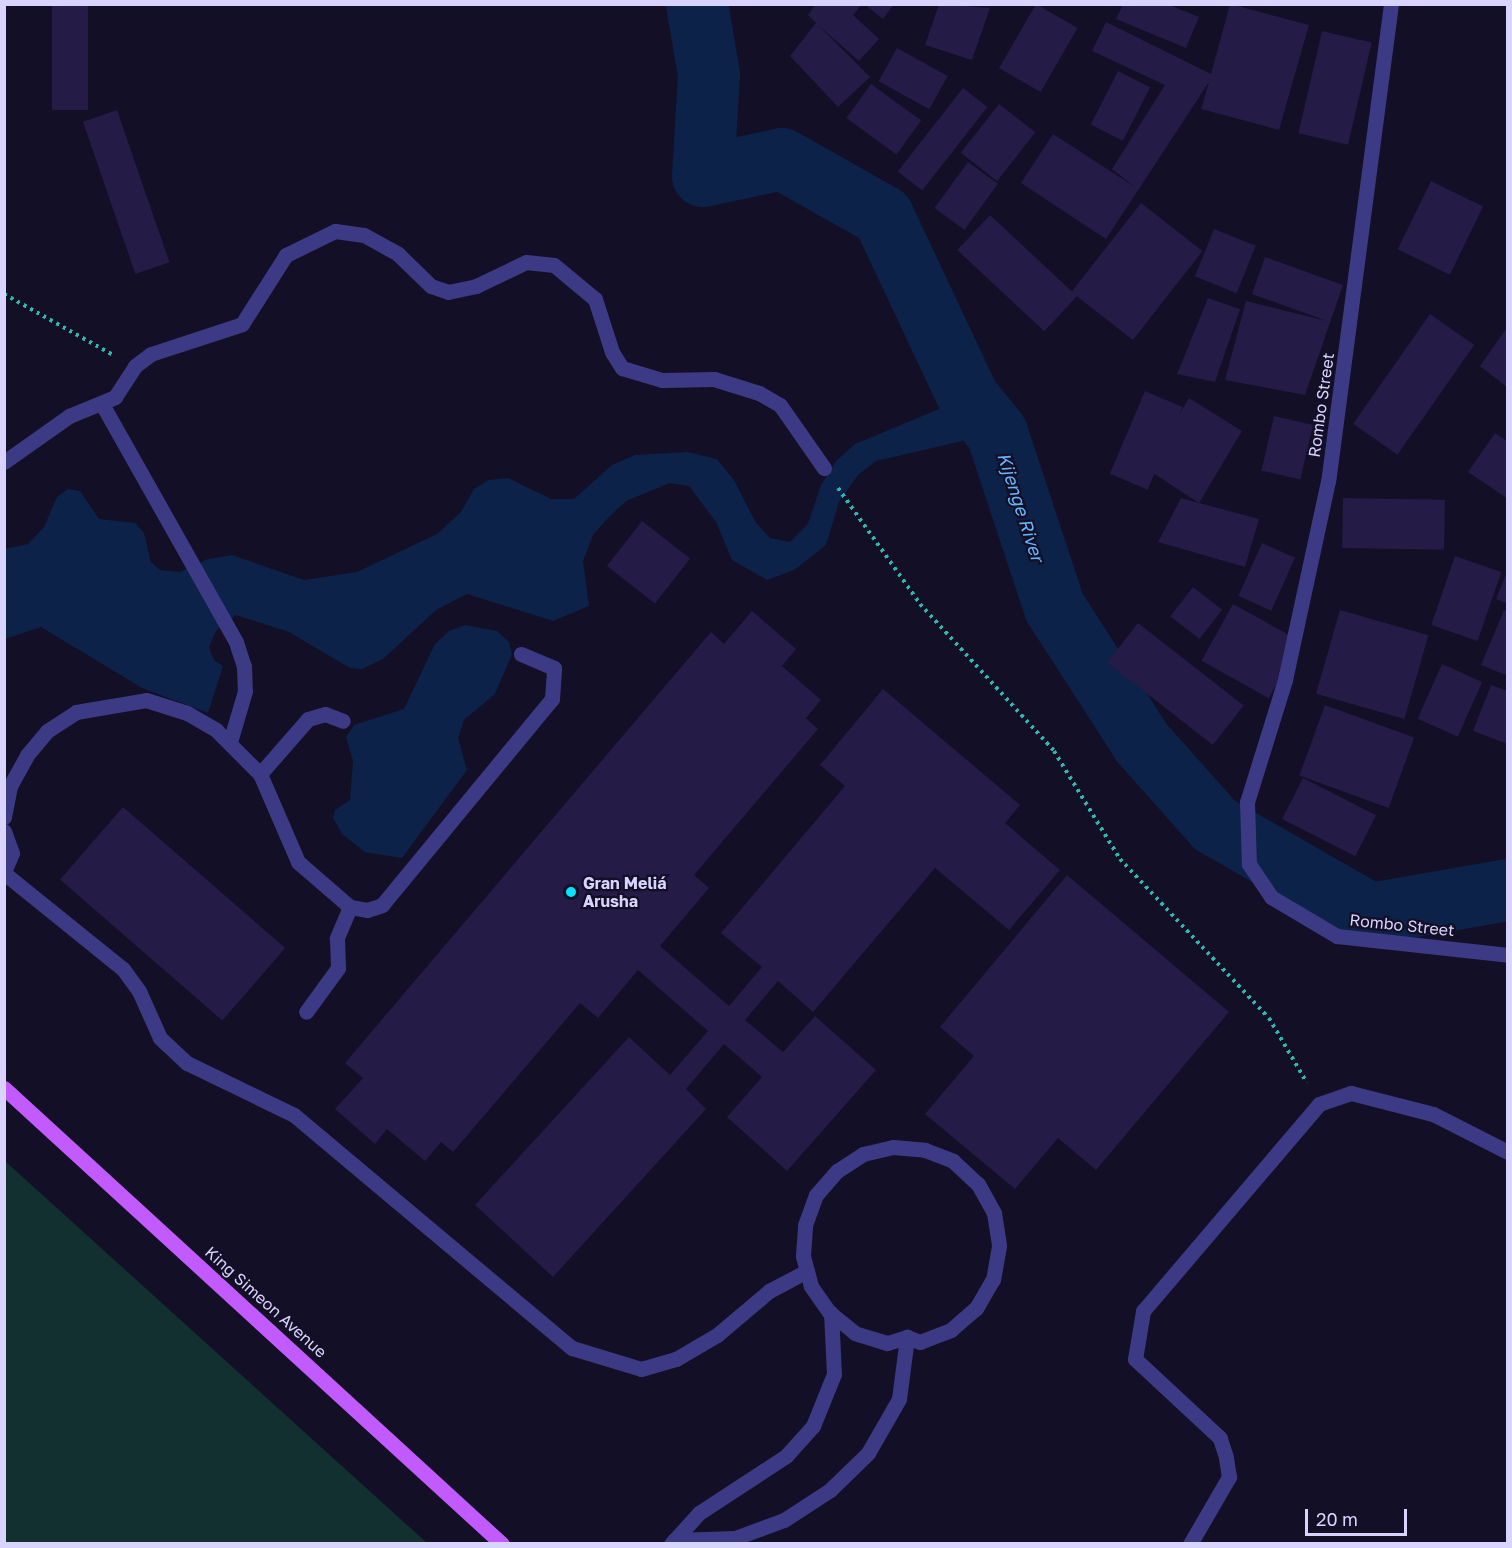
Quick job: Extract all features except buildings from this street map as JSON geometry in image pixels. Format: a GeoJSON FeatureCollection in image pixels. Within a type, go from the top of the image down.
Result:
{"type":"FeatureCollection","features":[{"type":"Feature","properties":{"kind":"main road","name":"King Simeon Avenue"},"geometry":{"type":"LineString","coordinates":[[4,1088],[502,1544]]}},
{"type":"Feature","properties":{"kind":"street","name":"Rombo Street"},"geometry":{"type":"LineString","coordinates":[[1391,4],[1328,481],[1285,680],[1247,802],[1249,864],[1271,897],[1337,936],[1508,955]]}},
{"type":"Feature","properties":{"kind":"street"},"geometry":{"type":"LineString","coordinates":[[4,462],[69,416],[115,397],[135,366],[171,345],[242,324],[286,255],[310,239],[335,231],[364,235],[398,254],[431,285],[448,292],[476,286],[526,262],[554,265],[595,299],[608,327],[612,352],[622,368],[662,380],[714,379],[759,393],[780,405],[824,468]]}},
{"type":"Feature","properties":{"kind":"street"},"geometry":{"type":"LineString","coordinates":[[102,404],[228,629],[244,666],[245,691],[230,742]]}},
{"type":"Feature","properties":{"kind":"street"},"geometry":{"type":"LineString","coordinates":[[4,817],[10,786],[27,755],[47,731],[76,712],[146,700],[187,713],[230,742],[260,774],[298,862],[350,907],[367,910],[382,905],[552,699],[554,668],[521,654]]}},
{"type":"Feature","properties":{"kind":"street"},"geometry":{"type":"LineString","coordinates":[[260,774],[308,718],[325,714],[343,721]]}},
{"type":"Feature","properties":{"kind":"street"},"geometry":{"type":"LineString","coordinates":[[4,831],[12,853],[4,873],[123,969],[140,991],[160,1038],[187,1063],[294,1115],[572,1348],[641,1370],[676,1359],[717,1335],[769,1291],[807,1271]]}},
{"type":"Feature","properties":{"kind":"street"},"geometry":{"type":"LineString","coordinates":[[306,1012],[338,968],[337,938],[350,907]]}},
{"type":"Feature","properties":{"kind":"street"},"geometry":{"type":"LineString","coordinates":[[1190,1544],[1229,1478],[1226,1457],[1220,1438],[1135,1359],[1136,1331],[1143,1311],[1319,1104],[1351,1093],[1433,1114],[1508,1152]]}},
{"type":"Feature","properties":{"kind":"street"},"geometry":{"type":"LineString","coordinates":[[893,1147],[924,1150],[953,1161],[978,1184],[994,1214],[999,1246],[993,1279],[976,1308],[951,1330],[920,1342],[907,1337],[887,1343],[855,1333],[831,1313],[811,1286],[807,1271],[805,1225],[816,1196],[837,1171],[863,1154],[893,1147]]}},
{"type":"Feature","properties":{"kind":"street"},"geometry":{"type":"LineString","coordinates":[[672,1542],[699,1512],[786,1456],[813,1426],[834,1374],[831,1313]]}},
{"type":"Feature","properties":{"kind":"street"},"geometry":{"type":"LineString","coordinates":[[672,1542],[735,1538],[784,1521],[830,1490],[868,1453],[899,1399],[907,1337]]}},
{"type":"Feature","properties":{"kind":"path"},"geometry":{"type":"LineString","coordinates":[[4,294],[135,366]]}},
{"type":"Feature","properties":{"kind":"path"},"geometry":{"type":"LineString","coordinates":[[845,499],[920,604],[1054,751],[1120,859],[1269,1018],[1319,1104]]}},
{"type":"Feature","properties":{"kind":"green space"},"geometry":{"type":"Polygon","coordinates":[[[5,1161],[427,1543],[5,1543],[5,1161]]]}},
{"type":"Feature","properties":{"kind":"water"},"geometry":{"type":"Polygon","coordinates":[[[968,397],[997,433],[876,461],[858,475],[839,502],[826,545],[794,570],[767,580],[732,560],[716,522],[689,486],[670,483],[626,501],[593,535],[583,561],[589,606],[553,621],[467,594],[436,610],[383,659],[362,669],[350,668],[289,632],[236,615],[216,631],[209,647],[214,660],[223,666],[208,713],[142,688],[41,627],[5,639],[4,549],[28,544],[44,527],[57,497],[68,489],[80,491],[99,519],[135,523],[144,533],[151,562],[160,570],[180,572],[208,559],[232,555],[304,580],[357,572],[437,534],[461,512],[474,489],[488,480],[508,478],[551,499],[574,499],[612,465],[635,455],[688,452],[717,459],[734,480],[756,523],[770,538],[790,542],[808,524],[821,485],[836,461],[855,444],[968,397]]]}},
{"type":"Feature","properties":{"kind":"water"},"geometry":{"type":"Polygon","coordinates":[[[465,625],[497,631],[509,642],[512,654],[495,694],[464,720],[458,738],[467,770],[402,858],[365,852],[342,834],[333,818],[335,810],[350,800],[353,761],[346,737],[354,725],[404,709],[435,644],[449,631],[465,625]]]}},
{"type":"Feature","properties":{"kind":"waterway","name":"Kijenge River"},"geometry":{"type":"LineString","coordinates":[[697,4],[709,75],[703,176],[782,159],[883,216],[968,397],[997,433],[1055,608],[1142,743],[1215,825],[1370,914],[1508,890]]}},
{"type":"Feature","properties":{"kind":"place","name":"Gran Meliá Arusha"},"geometry":{"type":"Point","coordinates":[571,892]}}]}
